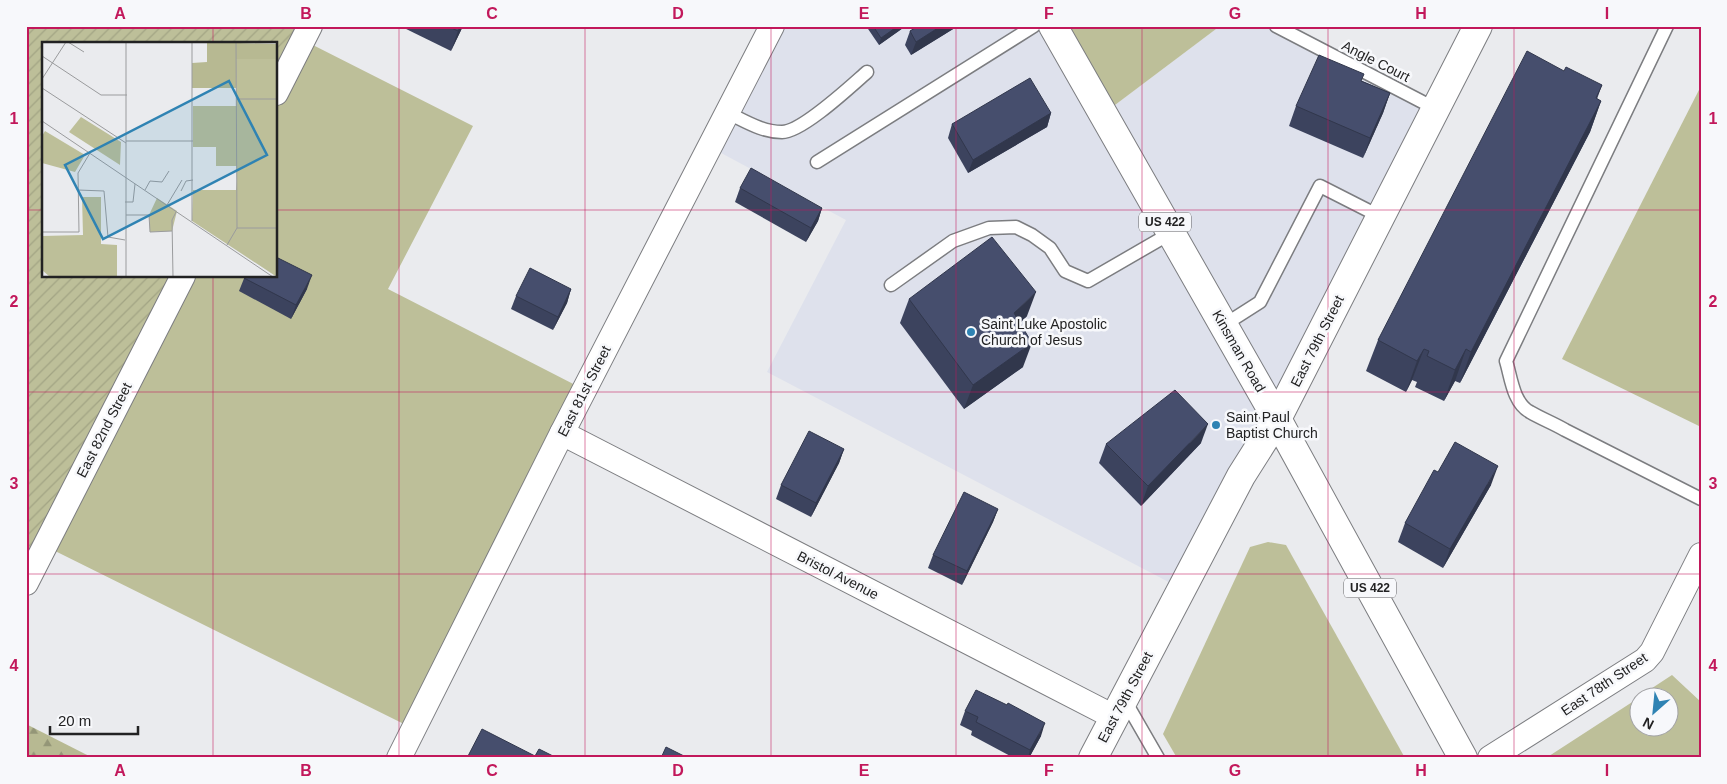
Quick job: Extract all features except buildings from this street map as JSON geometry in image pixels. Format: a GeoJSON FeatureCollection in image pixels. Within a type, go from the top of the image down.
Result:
{"type":"FeatureCollection","features":[{"type":"Feature","properties":{"kind":"main road","name":"Kinsman Road"},"geometry":{"type":"LineString","coordinates":[[1053,26],[1277,419],[1463,758]]}},
{"type":"Feature","properties":{"kind":"main road","name":"East 79th Street"},"geometry":{"type":"LineString","coordinates":[[1093,758],[1241,476],[1277,419],[1478,26]]}},
{"type":"Feature","properties":{"kind":"street"},"geometry":{"type":"LineString","coordinates":[[278,89],[310,26]]}},
{"type":"Feature","properties":{"kind":"street","name":"East 81st Street"},"geometry":{"type":"LineString","coordinates":[[399,758],[562,432],[772,26]]}},
{"type":"Feature","properties":{"kind":"street","name":"East 82nd Street"},"geometry":{"type":"LineString","coordinates":[[26,583],[182,278]]}},
{"type":"Feature","properties":{"kind":"street","name":"Bristol Avenue"},"geometry":{"type":"LineString","coordinates":[[562,432],[1119,708]]}},
{"type":"Feature","properties":{"kind":"street","name":"East 78th Street"},"geometry":{"type":"LineString","coordinates":[[1490,758],[1645,660],[1652,652],[1701,555]]}},
{"type":"Feature","properties":{"kind":"lane"},"geometry":{"type":"LineString","coordinates":[[817,162],[1034,26]]}},
{"type":"Feature","properties":{"kind":"lane","name":"Angle Court"},"geometry":{"type":"LineString","coordinates":[[1276,26],[1436,109]]}},
{"type":"Feature","properties":{"kind":"lane"},"geometry":{"type":"LineString","coordinates":[[1667,26],[1506,360],[1516,396],[1528,412],[1544,418],[1701,499]]}},
{"type":"Feature","properties":{"kind":"lane"},"geometry":{"type":"LineString","coordinates":[[728,112],[749,124],[768,131],[785,132],[806,123],[867,72]]}},
{"type":"Feature","properties":{"kind":"lane"},"geometry":{"type":"LineString","coordinates":[[1224,326],[1260,302],[1320,186],[1380,217]]}},
{"type":"Feature","properties":{"kind":"lane"},"geometry":{"type":"LineString","coordinates":[[891,285],[953,241],[989,228],[1016,227],[1032,235],[1050,248],[1065,271],[1088,281],[1171,233]]}},
{"type":"Feature","properties":{"kind":"lane"},"geometry":{"type":"LineString","coordinates":[[1119,708],[1158,758]]}},
{"type":"Feature","properties":{"kind":"shaded area"},"geometry":{"type":"Polygon","coordinates":[[[772,26],[1053,26],[1103,114],[1220,26],[1276,26],[1436,109],[1182,589],[767,372],[846,220],[710,147],[772,26]]]}},
{"type":"Feature","properties":{"kind":"green space"},"geometry":{"type":"Polygon","coordinates":[[[26,26],[310,26],[278,89],[278,42],[42,42],[42,278],[182,278],[26,583],[26,26]]]}},
{"type":"Feature","properties":{"kind":"green space"},"geometry":{"type":"Polygon","coordinates":[[[1053,26],[1220,26],[1103,114],[1053,26]]]}},
{"type":"Feature","properties":{"kind":"green space"},"geometry":{"type":"Polygon","coordinates":[[[303,40],[473,126],[388,289],[585,390],[414,729],[45,546],[182,278],[278,278],[278,89],[303,40]]]}},
{"type":"Feature","properties":{"kind":"green space"},"geometry":{"type":"Polygon","coordinates":[[[1701,86],[1701,427],[1562,359],[1701,86]]]}},
{"type":"Feature","properties":{"kind":"green space"},"geometry":{"type":"Polygon","coordinates":[[[1268,542],[1286,545],[1405,758],[1177,758],[1163,734],[1250,547],[1268,542]]]}},
{"type":"Feature","properties":{"kind":"green space"},"geometry":{"type":"Polygon","coordinates":[[[1672,675],[1701,702],[1701,758],[1546,758],[1630,703],[1630,736],[1680,736],[1680,686],[1655,686],[1672,675]]]}},
{"type":"Feature","properties":{"kind":"green space"},"geometry":{"type":"Polygon","coordinates":[[[26,724],[93,758],[26,758],[26,724]]]}},
{"type":"Feature","properties":{"kind":"place","name":"Saint Luke Apostolic Church of Jesus"},"geometry":{"type":"Point","coordinates":[971,332]}},
{"type":"Feature","properties":{"kind":"place","name":"Saint Paul Baptist Church"},"geometry":{"type":"Point","coordinates":[1216,425]}}]}
